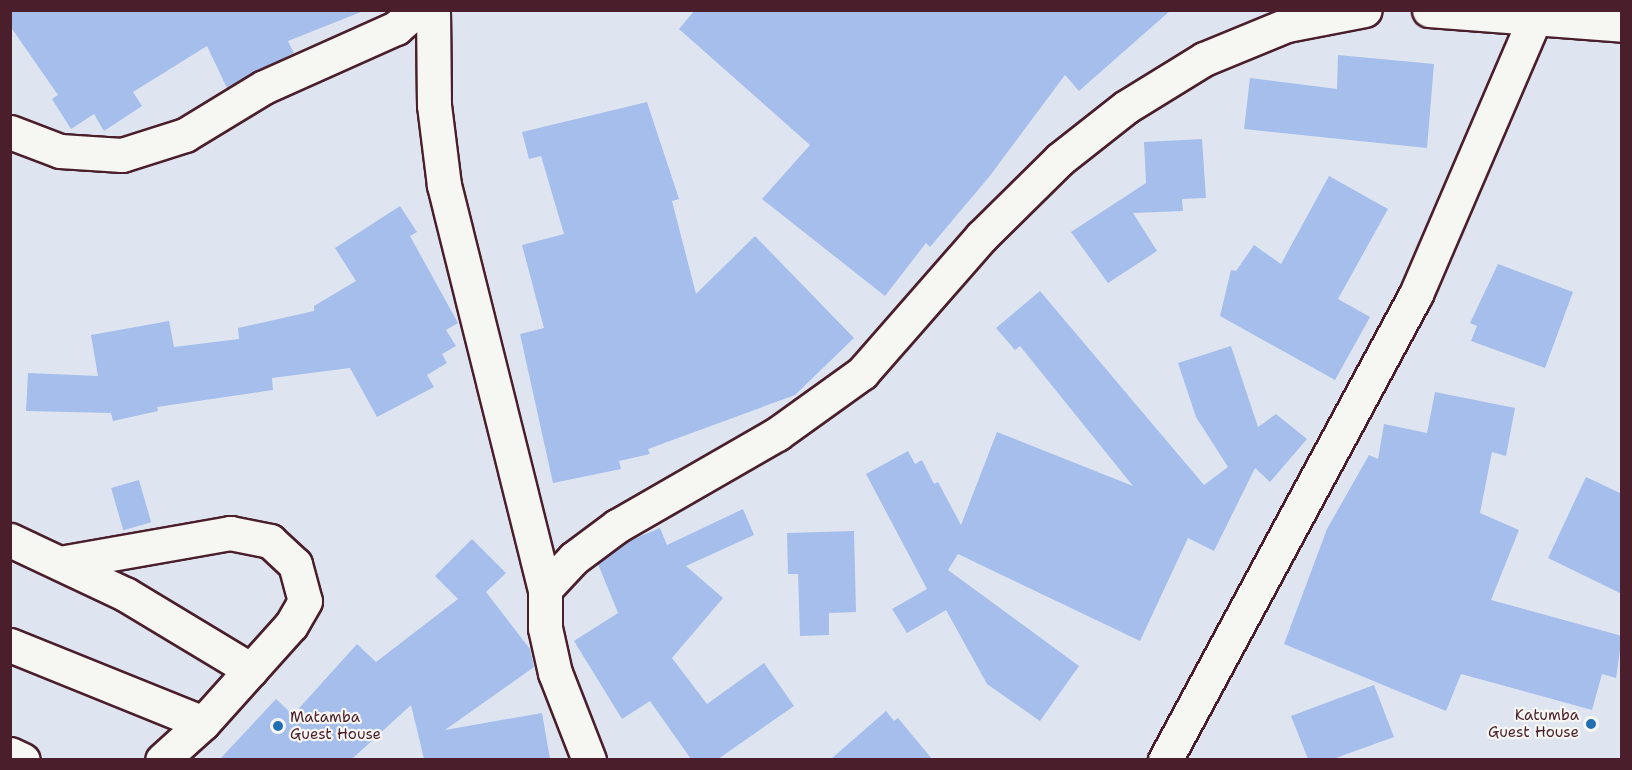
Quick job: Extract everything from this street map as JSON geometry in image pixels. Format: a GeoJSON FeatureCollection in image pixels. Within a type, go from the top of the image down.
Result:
{"type":"FeatureCollection","features":[{"type":"Feature","properties":{"kind":"street"},"geometry":{"type":"LineString","coordinates":[[10,132],[60,151],[122,155],[185,135],[264,87],[396,28],[417,10]]}},
{"type":"Feature","properties":{"kind":"street"},"geometry":{"type":"LineString","coordinates":[[433,10],[434,105],[444,185],[545,589],[545,628],[555,673],[589,759]]}},
{"type":"Feature","properties":{"kind":"street"},"geometry":{"type":"LineString","coordinates":[[545,589],[574,558],[616,526],[777,434],[862,373],[981,237],[1060,159],[1126,107],[1204,58],[1287,25],[1365,10]]}},
{"type":"Feature","properties":{"kind":"street"},"geometry":{"type":"LineString","coordinates":[[1429,10],[1536,15],[1622,25]]}},
{"type":"Feature","properties":{"kind":"street"},"geometry":{"type":"LineString","coordinates":[[1165,759],[1416,294],[1536,15]]}},
{"type":"Feature","properties":{"kind":"street"},"geometry":{"type":"LineString","coordinates":[[60,563],[230,532],[270,541],[295,564],[305,602],[291,625],[203,723],[162,759]]}},
{"type":"Feature","properties":{"kind":"street"},"geometry":{"type":"LineString","coordinates":[[10,540],[125,594],[251,670]]}},
{"type":"Feature","properties":{"kind":"street"},"geometry":{"type":"LineString","coordinates":[[10,645],[203,723]]}},
{"type":"Feature","properties":{"kind":"street"},"geometry":{"type":"LineString","coordinates":[[10,754],[23,759]]}},
{"type":"Feature","properties":{"kind":"building"},"geometry":{"type":"Polygon","coordinates":[[[10,10],[361,10],[361,12],[288,41],[294,53],[227,88],[207,46],[133,92],[142,106],[104,131],[94,114],[71,129],[52,99],[58,95],[10,26],[10,10]]]}},
{"type":"Feature","properties":{"kind":"building"},"geometry":{"type":"Polygon","coordinates":[[[695,10],[1171,10],[1079,91],[1065,75],[989,177],[930,247],[926,243],[885,296],[762,199],[810,145],[679,29],[695,10]]]}},
{"type":"Feature","properties":{"kind":"building"},"geometry":{"type":"Polygon","coordinates":[[[1338,55],[1434,64],[1427,148],[1244,129],[1250,78],[1337,89],[1338,55]]]}},
{"type":"Feature","properties":{"kind":"building"},"geometry":{"type":"Polygon","coordinates":[[[647,102],[679,199],[672,201],[696,294],[755,236],[854,338],[795,395],[648,449],[650,454],[619,461],[621,469],[553,483],[520,334],[544,328],[522,245],[564,234],[541,156],[529,159],[522,132],[647,102]]]}},
{"type":"Feature","properties":{"kind":"building"},"geometry":{"type":"Polygon","coordinates":[[[1202,139],[1206,198],[1182,199],[1183,211],[1133,213],[1157,251],[1108,283],[1071,232],[1146,183],[1144,142],[1202,139]]]}},
{"type":"Feature","properties":{"kind":"building"},"geometry":{"type":"Polygon","coordinates":[[[1329,176],[1388,209],[1338,299],[1370,317],[1335,380],[1220,316],[1231,270],[1236,271],[1254,245],[1281,264],[1329,176]]]}},
{"type":"Feature","properties":{"kind":"building"},"geometry":{"type":"Polygon","coordinates":[[[400,206],[417,232],[410,236],[458,323],[446,330],[456,346],[442,354],[447,363],[427,375],[434,387],[377,417],[350,368],[272,378],[273,390],[157,407],[158,411],[113,421],[111,413],[26,411],[28,373],[98,376],[91,335],[169,321],[174,347],[239,339],[238,328],[314,311],[314,306],[356,281],[335,248],[400,206]]]}},
{"type":"Feature","properties":{"kind":"building"},"geometry":{"type":"Polygon","coordinates":[[[1498,264],[1573,292],[1545,368],[1471,341],[1477,326],[1470,323],[1498,264]]]}},
{"type":"Feature","properties":{"kind":"building"},"geometry":{"type":"Polygon","coordinates":[[[1040,291],[1204,485],[1228,467],[1196,417],[1178,363],[1231,346],[1258,427],[1276,414],[1307,439],[1270,482],[1255,468],[1214,551],[1188,538],[1140,641],[958,554],[948,570],[1079,666],[1040,721],[987,684],[946,610],[907,633],[892,609],[927,589],[866,474],[908,451],[915,464],[922,460],[934,484],[938,482],[961,525],[997,432],[1133,486],[1020,346],[1015,350],[996,328],[1040,291]]]}},
{"type":"Feature","properties":{"kind":"building"},"geometry":{"type":"Polygon","coordinates":[[[1435,392],[1515,408],[1506,456],[1492,452],[1480,513],[1519,530],[1491,600],[1622,636],[1616,678],[1602,674],[1592,710],[1461,674],[1446,711],[1284,644],[1327,529],[1369,455],[1378,459],[1384,424],[1427,433],[1435,392]]]}},
{"type":"Feature","properties":{"kind":"building"},"geometry":{"type":"Polygon","coordinates":[[[1586,477],[1622,494],[1622,594],[1548,558],[1586,477]]]}},
{"type":"Feature","properties":{"kind":"building"},"geometry":{"type":"Polygon","coordinates":[[[139,480],[151,522],[123,530],[111,488],[139,480]]]}},
{"type":"Feature","properties":{"kind":"building"},"geometry":{"type":"Polygon","coordinates":[[[743,509],[754,535],[686,566],[723,598],[672,658],[707,704],[764,663],[794,706],[718,759],[691,759],[650,701],[622,719],[574,641],[618,613],[598,564],[629,541],[660,528],[667,545],[743,509]]]}},
{"type":"Feature","properties":{"kind":"building"},"geometry":{"type":"Polygon","coordinates":[[[854,531],[856,612],[829,613],[829,635],[800,636],[798,574],[788,574],[787,533],[854,531]]]}},
{"type":"Feature","properties":{"kind":"building"},"geometry":{"type":"Polygon","coordinates":[[[472,539],[506,573],[486,592],[530,649],[534,667],[445,730],[542,713],[550,759],[424,759],[411,705],[352,759],[220,759],[276,699],[293,715],[357,644],[376,662],[458,599],[435,576],[472,539]]]}},
{"type":"Feature","properties":{"kind":"building"},"geometry":{"type":"Polygon","coordinates":[[[1374,685],[1394,737],[1333,759],[1308,759],[1291,716],[1374,685]]]}},
{"type":"Feature","properties":{"kind":"building"},"geometry":{"type":"Polygon","coordinates":[[[886,711],[894,721],[898,718],[932,759],[831,759],[886,711]]]}},
{"type":"Feature","properties":{"kind":"place","name":"Katumba Guest House"},"geometry":{"type":"Point","coordinates":[1591,724]}},
{"type":"Feature","properties":{"kind":"place","name":"Matamba Guest House"},"geometry":{"type":"Point","coordinates":[278,726]}}]}
